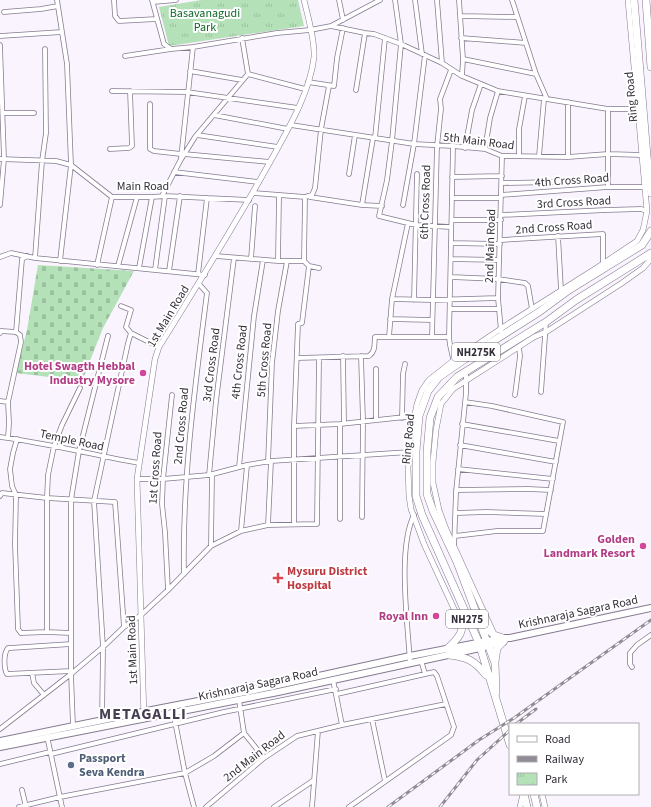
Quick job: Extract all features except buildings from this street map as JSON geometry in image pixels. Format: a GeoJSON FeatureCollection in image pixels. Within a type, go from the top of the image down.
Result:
{"type":"FeatureCollection","features":[{"type":"Feature","properties":{"kind":"highway","name":"Ring Road"},"geometry":{"type":"LineString","coordinates":[[634,0],[651,193]]}},
{"type":"Feature","properties":{"kind":"highway","name":"Ring Road"},"geometry":{"type":"LineString","coordinates":[[646,0],[651,66]]}},
{"type":"Feature","properties":{"kind":"highway","name":"Ring Road"},"geometry":{"type":"LineString","coordinates":[[509,742],[480,646],[422,515],[416,496],[416,451],[419,416],[428,391],[439,377],[454,363],[479,350],[501,333],[539,312],[569,290],[642,245],[651,232]]}},
{"type":"Feature","properties":{"kind":"highway","name":"Ring Road"},"geometry":{"type":"LineString","coordinates":[[496,703],[495,663],[481,622],[457,562],[433,511],[427,494],[427,452],[430,418],[438,397],[457,377],[466,375],[484,361],[546,322],[576,300],[651,253]]}},
{"type":"Feature","properties":{"kind":"highway"},"geometry":{"type":"LineString","coordinates":[[479,350],[484,361]]}},
{"type":"Feature","properties":{"kind":"highway"},"geometry":{"type":"LineString","coordinates":[[463,609],[461,634],[448,652],[471,660],[481,668],[489,678]]}},
{"type":"Feature","properties":{"kind":"highway"},"geometry":{"type":"LineString","coordinates":[[481,622],[494,635],[506,639],[497,648],[495,663]]}},
{"type":"Feature","properties":{"kind":"highway"},"geometry":{"type":"LineString","coordinates":[[524,795],[527,807]]}},
{"type":"Feature","properties":{"kind":"highway"},"geometry":{"type":"LineString","coordinates":[[534,795],[537,807]]}},
{"type":"Feature","properties":{"kind":"main road","name":"Krishnaraja Sagara Road"},"geometry":{"type":"LineString","coordinates":[[0,741],[47,734],[144,715],[255,690],[480,646],[651,608]]}},
{"type":"Feature","properties":{"kind":"main road","name":"Krishnaraja Sagara Road"},"geometry":{"type":"LineString","coordinates":[[173,709],[239,700],[333,680],[410,660],[421,660],[448,652]]}},
{"type":"Feature","properties":{"kind":"main road","name":"Krishnaraja Sagara Road"},"geometry":{"type":"LineString","coordinates":[[0,747],[73,726],[102,720],[144,715]]}},
{"type":"Feature","properties":{"kind":"street"},"geometry":{"type":"LineString","coordinates":[[57,0],[67,64],[71,165],[60,261]]}},
{"type":"Feature","properties":{"kind":"street"},"geometry":{"type":"LineString","coordinates":[[114,0],[115,16],[120,21],[157,19]]}},
{"type":"Feature","properties":{"kind":"street"},"geometry":{"type":"LineString","coordinates":[[171,49],[164,44],[152,1],[175,0]]}},
{"type":"Feature","properties":{"kind":"street","name":"1st Main Road"},"geometry":{"type":"LineString","coordinates":[[144,715],[137,479],[155,359],[159,347],[199,284],[253,193],[290,127],[298,108],[312,70],[314,55],[304,0]]}},
{"type":"Feature","properties":{"kind":"street"},"geometry":{"type":"LineString","coordinates":[[339,0],[343,20]]}},
{"type":"Feature","properties":{"kind":"street"},"geometry":{"type":"LineString","coordinates":[[125,56],[331,26],[371,2],[380,0]]}},
{"type":"Feature","properties":{"kind":"street"},"geometry":{"type":"LineString","coordinates":[[395,0],[401,44],[392,141],[382,206],[379,216],[416,225],[452,227]]}},
{"type":"Feature","properties":{"kind":"street"},"geometry":{"type":"LineString","coordinates":[[403,205],[414,144],[424,54],[415,0]]}},
{"type":"Feature","properties":{"kind":"street"},"geometry":{"type":"LineString","coordinates":[[437,0],[442,63]]}},
{"type":"Feature","properties":{"kind":"street"},"geometry":{"type":"LineString","coordinates":[[459,0],[463,59],[462,76]]}},
{"type":"Feature","properties":{"kind":"street"},"geometry":{"type":"LineString","coordinates":[[512,0],[516,17],[546,99],[539,156]]}},
{"type":"Feature","properties":{"kind":"street"},"geometry":{"type":"LineString","coordinates":[[462,627],[427,550],[414,515],[409,496],[410,438],[417,404],[422,390],[429,380],[501,333],[532,309],[637,241],[643,230],[647,211],[628,0]]}},
{"type":"Feature","properties":{"kind":"street"},"geometry":{"type":"LineString","coordinates":[[4,12],[58,6]]}},
{"type":"Feature","properties":{"kind":"street"},"geometry":{"type":"LineString","coordinates":[[460,16],[516,17]]}},
{"type":"Feature","properties":{"kind":"street"},"geometry":{"type":"LineString","coordinates":[[331,26],[374,34],[401,44],[442,63],[462,76],[498,91],[608,109],[639,109]]}},
{"type":"Feature","properties":{"kind":"street"},"geometry":{"type":"LineString","coordinates":[[308,82],[334,86],[337,58],[343,28]]}},
{"type":"Feature","properties":{"kind":"street"},"geometry":{"type":"LineString","coordinates":[[0,36],[62,32]]}},
{"type":"Feature","properties":{"kind":"street"},"geometry":{"type":"LineString","coordinates":[[356,90],[365,33]]}},
{"type":"Feature","properties":{"kind":"street"},"geometry":{"type":"LineString","coordinates":[[242,38],[248,74]]}},
{"type":"Feature","properties":{"kind":"street"},"geometry":{"type":"LineString","coordinates":[[362,205],[374,138],[385,38]]}},
{"type":"Feature","properties":{"kind":"street"},"geometry":{"type":"LineString","coordinates":[[461,38],[526,43]]}},
{"type":"Feature","properties":{"kind":"street"},"geometry":{"type":"LineString","coordinates":[[0,45],[2,112],[0,205]]}},
{"type":"Feature","properties":{"kind":"street"},"geometry":{"type":"LineString","coordinates":[[183,154],[187,92],[193,47]]}},
{"type":"Feature","properties":{"kind":"street"},"geometry":{"type":"LineString","coordinates":[[35,258],[42,161],[46,132],[45,49]]}},
{"type":"Feature","properties":{"kind":"street"},"geometry":{"type":"LineString","coordinates":[[463,59],[536,74]]}},
{"type":"Feature","properties":{"kind":"street"},"geometry":{"type":"LineString","coordinates":[[190,70],[242,80]]}},
{"type":"Feature","properties":{"kind":"street","name":"6th Cross Road"},"geometry":{"type":"LineString","coordinates":[[432,337],[434,227],[437,146],[441,109],[440,99],[451,70]]}},
{"type":"Feature","properties":{"kind":"street"},"geometry":{"type":"LineString","coordinates":[[155,270],[164,196],[174,172],[183,154],[197,134],[248,74]]}},
{"type":"Feature","properties":{"kind":"street"},"geometry":{"type":"LineString","coordinates":[[248,74],[305,89]]}},
{"type":"Feature","properties":{"kind":"street"},"geometry":{"type":"LineString","coordinates":[[465,148],[472,110],[481,84]]}},
{"type":"Feature","properties":{"kind":"street"},"geometry":{"type":"LineString","coordinates":[[310,197],[312,196],[315,188],[321,129],[329,86]]}},
{"type":"Feature","properties":{"kind":"street"},"geometry":{"type":"LineString","coordinates":[[112,91],[187,92],[298,108]]}},
{"type":"Feature","properties":{"kind":"street"},"geometry":{"type":"LineString","coordinates":[[110,149],[129,148],[132,146],[130,91]]}},
{"type":"Feature","properties":{"kind":"street"},"geometry":{"type":"LineString","coordinates":[[485,149],[490,118],[498,91]]}},
{"type":"Feature","properties":{"kind":"street"},"geometry":{"type":"LineString","coordinates":[[518,156],[519,128],[525,96]]}},
{"type":"Feature","properties":{"kind":"street"},"geometry":{"type":"LineString","coordinates":[[568,102],[568,157]]}},
{"type":"Feature","properties":{"kind":"street"},"geometry":{"type":"LineString","coordinates":[[150,104],[150,149],[154,151],[270,162]]}},
{"type":"Feature","properties":{"kind":"street"},"geometry":{"type":"LineString","coordinates":[[608,109],[608,187]]}},
{"type":"Feature","properties":{"kind":"street"},"geometry":{"type":"LineString","coordinates":[[2,112],[34,113]]}},
{"type":"Feature","properties":{"kind":"street","name":"5th Main Road"},"geometry":{"type":"LineString","coordinates":[[214,115],[290,127],[321,129],[414,144],[485,149],[502,156],[568,157],[608,154],[642,155]]}},
{"type":"Feature","properties":{"kind":"street"},"geometry":{"type":"LineString","coordinates":[[197,134],[278,147]]}},
{"type":"Feature","properties":{"kind":"street"},"geometry":{"type":"LineString","coordinates":[[349,174],[355,135]]}},
{"type":"Feature","properties":{"kind":"street"},"geometry":{"type":"LineString","coordinates":[[453,146],[449,337],[454,363]]}},
{"type":"Feature","properties":{"kind":"street","name":"2nd Main Road"},"geometry":{"type":"LineString","coordinates":[[501,333],[498,279],[502,156]]}},
{"type":"Feature","properties":{"kind":"street","name":"Main Road"},"geometry":{"type":"LineString","coordinates":[[2,159],[56,161],[71,165],[112,197],[180,196],[249,200]]}},
{"type":"Feature","properties":{"kind":"street"},"geometry":{"type":"LineString","coordinates":[[174,172],[259,182]]}},
{"type":"Feature","properties":{"kind":"street"},"geometry":{"type":"LineString","coordinates":[[414,300],[417,174]]}},
{"type":"Feature","properties":{"kind":"street"},"geometry":{"type":"LineString","coordinates":[[452,177],[502,176]]}},
{"type":"Feature","properties":{"kind":"street"},"geometry":{"type":"LineString","coordinates":[[502,183],[554,182]]}},
{"type":"Feature","properties":{"kind":"street","name":"4th Cross Road"},"geometry":{"type":"LineString","coordinates":[[452,198],[501,197],[608,187],[645,187]]}},
{"type":"Feature","properties":{"kind":"street"},"geometry":{"type":"LineString","coordinates":[[253,193],[310,197],[362,205],[382,206]]}},
{"type":"Feature","properties":{"kind":"street"},"geometry":{"type":"LineString","coordinates":[[169,271],[180,196]]}},
{"type":"Feature","properties":{"kind":"street"},"geometry":{"type":"LineString","coordinates":[[278,261],[279,196]]}},
{"type":"Feature","properties":{"kind":"street"},"geometry":{"type":"LineString","coordinates":[[97,265],[112,197]]}},
{"type":"Feature","properties":{"kind":"street"},"geometry":{"type":"LineString","coordinates":[[118,266],[137,197]]}},
{"type":"Feature","properties":{"kind":"street"},"geometry":{"type":"LineString","coordinates":[[139,268],[152,197]]}},
{"type":"Feature","properties":{"kind":"street"},"geometry":{"type":"LineString","coordinates":[[304,261],[305,197]]}},
{"type":"Feature","properties":{"kind":"street"},"geometry":{"type":"LineString","coordinates":[[198,274],[207,198]]}},
{"type":"Feature","properties":{"kind":"street"},"geometry":{"type":"LineString","coordinates":[[251,259],[255,206]]}},
{"type":"Feature","properties":{"kind":"street","name":"3rd Cross Road"},"geometry":{"type":"LineString","coordinates":[[501,215],[641,209],[647,211]]}},
{"type":"Feature","properties":{"kind":"street"},"geometry":{"type":"LineString","coordinates":[[452,220],[501,220]]}},
{"type":"Feature","properties":{"kind":"street"},"geometry":{"type":"LineString","coordinates":[[389,337],[392,299],[408,223]]}},
{"type":"Feature","properties":{"kind":"street","name":"2nd Cross Road"},"geometry":{"type":"LineString","coordinates":[[451,243],[500,242],[558,236],[603,234],[603,264]]}},
{"type":"Feature","properties":{"kind":"street"},"geometry":{"type":"LineString","coordinates":[[558,236],[561,290]]}},
{"type":"Feature","properties":{"kind":"street"},"geometry":{"type":"LineString","coordinates":[[0,257],[11,253],[60,261],[205,274]]}},
{"type":"Feature","properties":{"kind":"street"},"geometry":{"type":"LineString","coordinates":[[16,332],[22,259],[27,256]]}},
{"type":"Feature","properties":{"kind":"street"},"geometry":{"type":"LineString","coordinates":[[216,256],[278,261],[304,261],[309,266],[319,268]]}},
{"type":"Feature","properties":{"kind":"street","name":"3rd Cross Road"},"geometry":{"type":"LineString","coordinates":[[211,546],[210,474],[216,401],[234,258]]}},
{"type":"Feature","properties":{"kind":"street"},"geometry":{"type":"LineString","coordinates":[[451,259],[499,260]]}},
{"type":"Feature","properties":{"kind":"street","name":"4th Cross Road"},"geometry":{"type":"LineString","coordinates":[[239,467],[254,316],[263,260]]}},
{"type":"Feature","properties":{"kind":"street"},"geometry":{"type":"LineString","coordinates":[[494,635],[439,510],[433,483],[433,462],[436,430],[442,404],[466,375],[519,347],[534,337],[546,332],[622,283],[643,268],[651,260]]}},
{"type":"Feature","properties":{"kind":"street","name":"5th Cross Road"},"geometry":{"type":"LineString","coordinates":[[268,525],[272,363],[278,311],[287,261]]}},
{"type":"Feature","properties":{"kind":"street"},"geometry":{"type":"LineString","coordinates":[[294,523],[294,426],[298,324],[302,323],[309,266]]}},
{"type":"Feature","properties":{"kind":"street"},"geometry":{"type":"LineString","coordinates":[[451,277],[498,279],[522,282],[528,286],[532,309]]}},
{"type":"Feature","properties":{"kind":"street","name":"2nd Cross Road"},"geometry":{"type":"LineString","coordinates":[[184,574],[184,534],[187,477],[193,403],[207,292],[199,284]]}},
{"type":"Feature","properties":{"kind":"street"},"geometry":{"type":"LineString","coordinates":[[392,299],[432,300],[498,298]]}},
{"type":"Feature","properties":{"kind":"street"},"geometry":{"type":"LineString","coordinates":[[121,306],[131,310],[126,327],[131,333],[159,347]]}},
{"type":"Feature","properties":{"kind":"street"},"geometry":{"type":"LineString","coordinates":[[450,309],[499,309]]}},
{"type":"Feature","properties":{"kind":"street"},"geometry":{"type":"LineString","coordinates":[[390,319],[432,320]]}},
{"type":"Feature","properties":{"kind":"street"},"geometry":{"type":"LineString","coordinates":[[541,392],[546,322]]}},
{"type":"Feature","properties":{"kind":"street"},"geometry":{"type":"LineString","coordinates":[[0,333],[1,331],[16,332],[20,335],[21,342],[8,402],[8,438]]}},
{"type":"Feature","properties":{"kind":"street"},"geometry":{"type":"LineString","coordinates":[[102,720],[103,647],[94,501],[131,333]]}},
{"type":"Feature","properties":{"kind":"street"},"geometry":{"type":"LineString","coordinates":[[73,726],[71,672],[71,500],[79,451],[108,336]]}},
{"type":"Feature","properties":{"kind":"street"},"geometry":{"type":"LineString","coordinates":[[297,358],[369,356],[373,353],[374,337],[449,337]]}},
{"type":"Feature","properties":{"kind":"street"},"geometry":{"type":"LineString","coordinates":[[515,394],[520,356],[519,347]]}},
{"type":"Feature","properties":{"kind":"street"},"geometry":{"type":"LineString","coordinates":[[340,519],[343,356]]}},
{"type":"Feature","properties":{"kind":"street"},"geometry":{"type":"LineString","coordinates":[[361,356],[363,421],[362,517]]}},
{"type":"Feature","properties":{"kind":"street"},"geometry":{"type":"LineString","coordinates":[[0,728],[44,695],[103,647],[168,590],[211,546],[241,530],[268,525],[294,523],[317,524],[319,358]]}},
{"type":"Feature","properties":{"kind":"street"},"geometry":{"type":"LineString","coordinates":[[402,418],[403,374],[405,364]]}},
{"type":"Feature","properties":{"kind":"street"},"geometry":{"type":"LineString","coordinates":[[376,369],[376,420]]}},
{"type":"Feature","properties":{"kind":"street"},"geometry":{"type":"LineString","coordinates":[[457,562],[454,546],[456,490],[465,402],[466,375]]}},
{"type":"Feature","properties":{"kind":"street"},"geometry":{"type":"LineString","coordinates":[[47,632],[48,475],[54,446],[62,425],[80,388]]}},
{"type":"Feature","properties":{"kind":"street","name":"1st Cross Road"},"geometry":{"type":"LineString","coordinates":[[168,590],[162,504],[163,479],[172,395]]}},
{"type":"Feature","properties":{"kind":"street"},"geometry":{"type":"LineString","coordinates":[[0,402],[8,402]]}},
{"type":"Feature","properties":{"kind":"street"},"geometry":{"type":"LineString","coordinates":[[455,536],[497,531],[543,532],[563,422],[492,406],[465,402]]}},
{"type":"Feature","properties":{"kind":"street"},"geometry":{"type":"LineString","coordinates":[[294,426],[414,416]]}},
{"type":"Feature","properties":{"kind":"street"},"geometry":{"type":"LineString","coordinates":[[462,424],[559,441]]}},
{"type":"Feature","properties":{"kind":"street","name":"Temple Road"},"geometry":{"type":"LineString","coordinates":[[0,437],[139,463]]}},
{"type":"Feature","properties":{"kind":"street"},"geometry":{"type":"LineString","coordinates":[[17,439],[10,469],[12,486],[16,494],[15,544],[19,632],[71,633]]}},
{"type":"Feature","properties":{"kind":"street"},"geometry":{"type":"LineString","coordinates":[[460,445],[501,452],[503,454],[509,452],[556,462]]}},
{"type":"Feature","properties":{"kind":"street"},"geometry":{"type":"LineString","coordinates":[[137,479],[187,477],[270,462],[410,452]]}},
{"type":"Feature","properties":{"kind":"street"},"geometry":{"type":"LineString","coordinates":[[241,530],[247,466]]}},
{"type":"Feature","properties":{"kind":"street"},"geometry":{"type":"LineString","coordinates":[[458,469],[553,479]]}},
{"type":"Feature","properties":{"kind":"street"},"geometry":{"type":"LineString","coordinates":[[456,490],[551,490]]}},
{"type":"Feature","properties":{"kind":"street"},"geometry":{"type":"LineString","coordinates":[[0,496],[2,493],[71,500],[115,502],[124,627]]}},
{"type":"Feature","properties":{"kind":"street"},"geometry":{"type":"LineString","coordinates":[[456,513],[486,512],[546,514]]}},
{"type":"Feature","properties":{"kind":"street"},"geometry":{"type":"LineString","coordinates":[[410,660],[405,587],[407,534],[409,524],[414,515]]}},
{"type":"Feature","properties":{"kind":"street"},"geometry":{"type":"LineString","coordinates":[[632,667],[630,664],[630,653],[637,645],[651,635]]}},
{"type":"Feature","properties":{"kind":"street"},"geometry":{"type":"LineString","coordinates":[[71,644],[8,648],[5,652],[5,670],[7,674],[71,672]]}},
{"type":"Feature","properties":{"kind":"street"},"geometry":{"type":"LineString","coordinates":[[421,660],[425,674]]}},
{"type":"Feature","properties":{"kind":"street"},"geometry":{"type":"LineString","coordinates":[[32,673],[34,683],[44,695]]}},
{"type":"Feature","properties":{"kind":"street"},"geometry":{"type":"LineString","coordinates":[[0,764],[240,708],[436,673],[454,727],[451,735],[349,807]]}},
{"type":"Feature","properties":{"kind":"street"},"geometry":{"type":"LineString","coordinates":[[333,680],[342,725]]}},
{"type":"Feature","properties":{"kind":"street"},"geometry":{"type":"LineString","coordinates":[[239,700],[244,733],[264,758]]}},
{"type":"Feature","properties":{"kind":"street","name":"2nd Main Road"},"geometry":{"type":"LineString","coordinates":[[206,807],[264,758],[292,738],[342,725],[446,704]]}},
{"type":"Feature","properties":{"kind":"street"},"geometry":{"type":"LineString","coordinates":[[173,709],[185,773],[194,807]]}},
{"type":"Feature","properties":{"kind":"street"},"geometry":{"type":"LineString","coordinates":[[372,719],[385,781]]}},
{"type":"Feature","properties":{"kind":"street"},"geometry":{"type":"LineString","coordinates":[[312,807],[318,731]]}},
{"type":"Feature","properties":{"kind":"street"},"geometry":{"type":"LineString","coordinates":[[19,807],[60,797],[185,773],[214,756],[244,733]]}},
{"type":"Feature","properties":{"kind":"street"},"geometry":{"type":"LineString","coordinates":[[47,734],[62,807]]}},
{"type":"Feature","properties":{"kind":"street"},"geometry":{"type":"LineString","coordinates":[[274,807],[314,780]]}},
{"type":"Feature","properties":{"kind":"street"},"geometry":{"type":"LineString","coordinates":[[22,790],[25,806]]}},
{"type":"Feature","properties":{"kind":"street"},"geometry":{"type":"LineString","coordinates":[[520,807],[524,795]]}},
{"type":"Feature","properties":{"kind":"street"},"geometry":{"type":"LineString","coordinates":[[542,795],[545,807]]}},
{"type":"Feature","properties":{"kind":"green space","name":"Basavanagudi Park"},"geometry":{"type":"Polygon","coordinates":[[[201,0],[298,0],[304,26],[169,46],[159,7],[201,0]]]}},
{"type":"Feature","properties":{"kind":"green space"},"geometry":{"type":"Polygon","coordinates":[[[38,265],[134,271],[103,328],[82,381],[16,373],[27,330],[38,265]]]}},
{"type":"Feature","properties":{"kind":"railway"},"geometry":{"type":"LineString","coordinates":[[388,807],[479,740],[514,718],[651,620]]}},
{"type":"Feature","properties":{"kind":"railway"},"geometry":{"type":"LineString","coordinates":[[517,723],[536,709]]}},
{"type":"Feature","properties":{"kind":"railway"},"geometry":{"type":"LineString","coordinates":[[440,807],[477,760],[509,731]]}},
{"type":"Feature","properties":{"kind":"place","name":"Hotel Swagth Hebbal Industry Mysore"},"geometry":{"type":"Point","coordinates":[143,373]}},
{"type":"Feature","properties":{"kind":"place","name":"Golden Landmark Resort"},"geometry":{"type":"Point","coordinates":[643,546]}},
{"type":"Feature","properties":{"kind":"place","name":"Mysuru District Hospital"},"geometry":{"type":"Point","coordinates":[278,578]}},
{"type":"Feature","properties":{"kind":"place","name":"Royal Inn"},"geometry":{"type":"Point","coordinates":[436,616]}},
{"type":"Feature","properties":{"kind":"place","name":"Passport Seva Kendra"},"geometry":{"type":"Point","coordinates":[71,765]}},
{"type":"Feature","properties":{"kind":"district","name":"METAGALLI"},"geometry":{"type":"Point","coordinates":[143,713]}}]}
